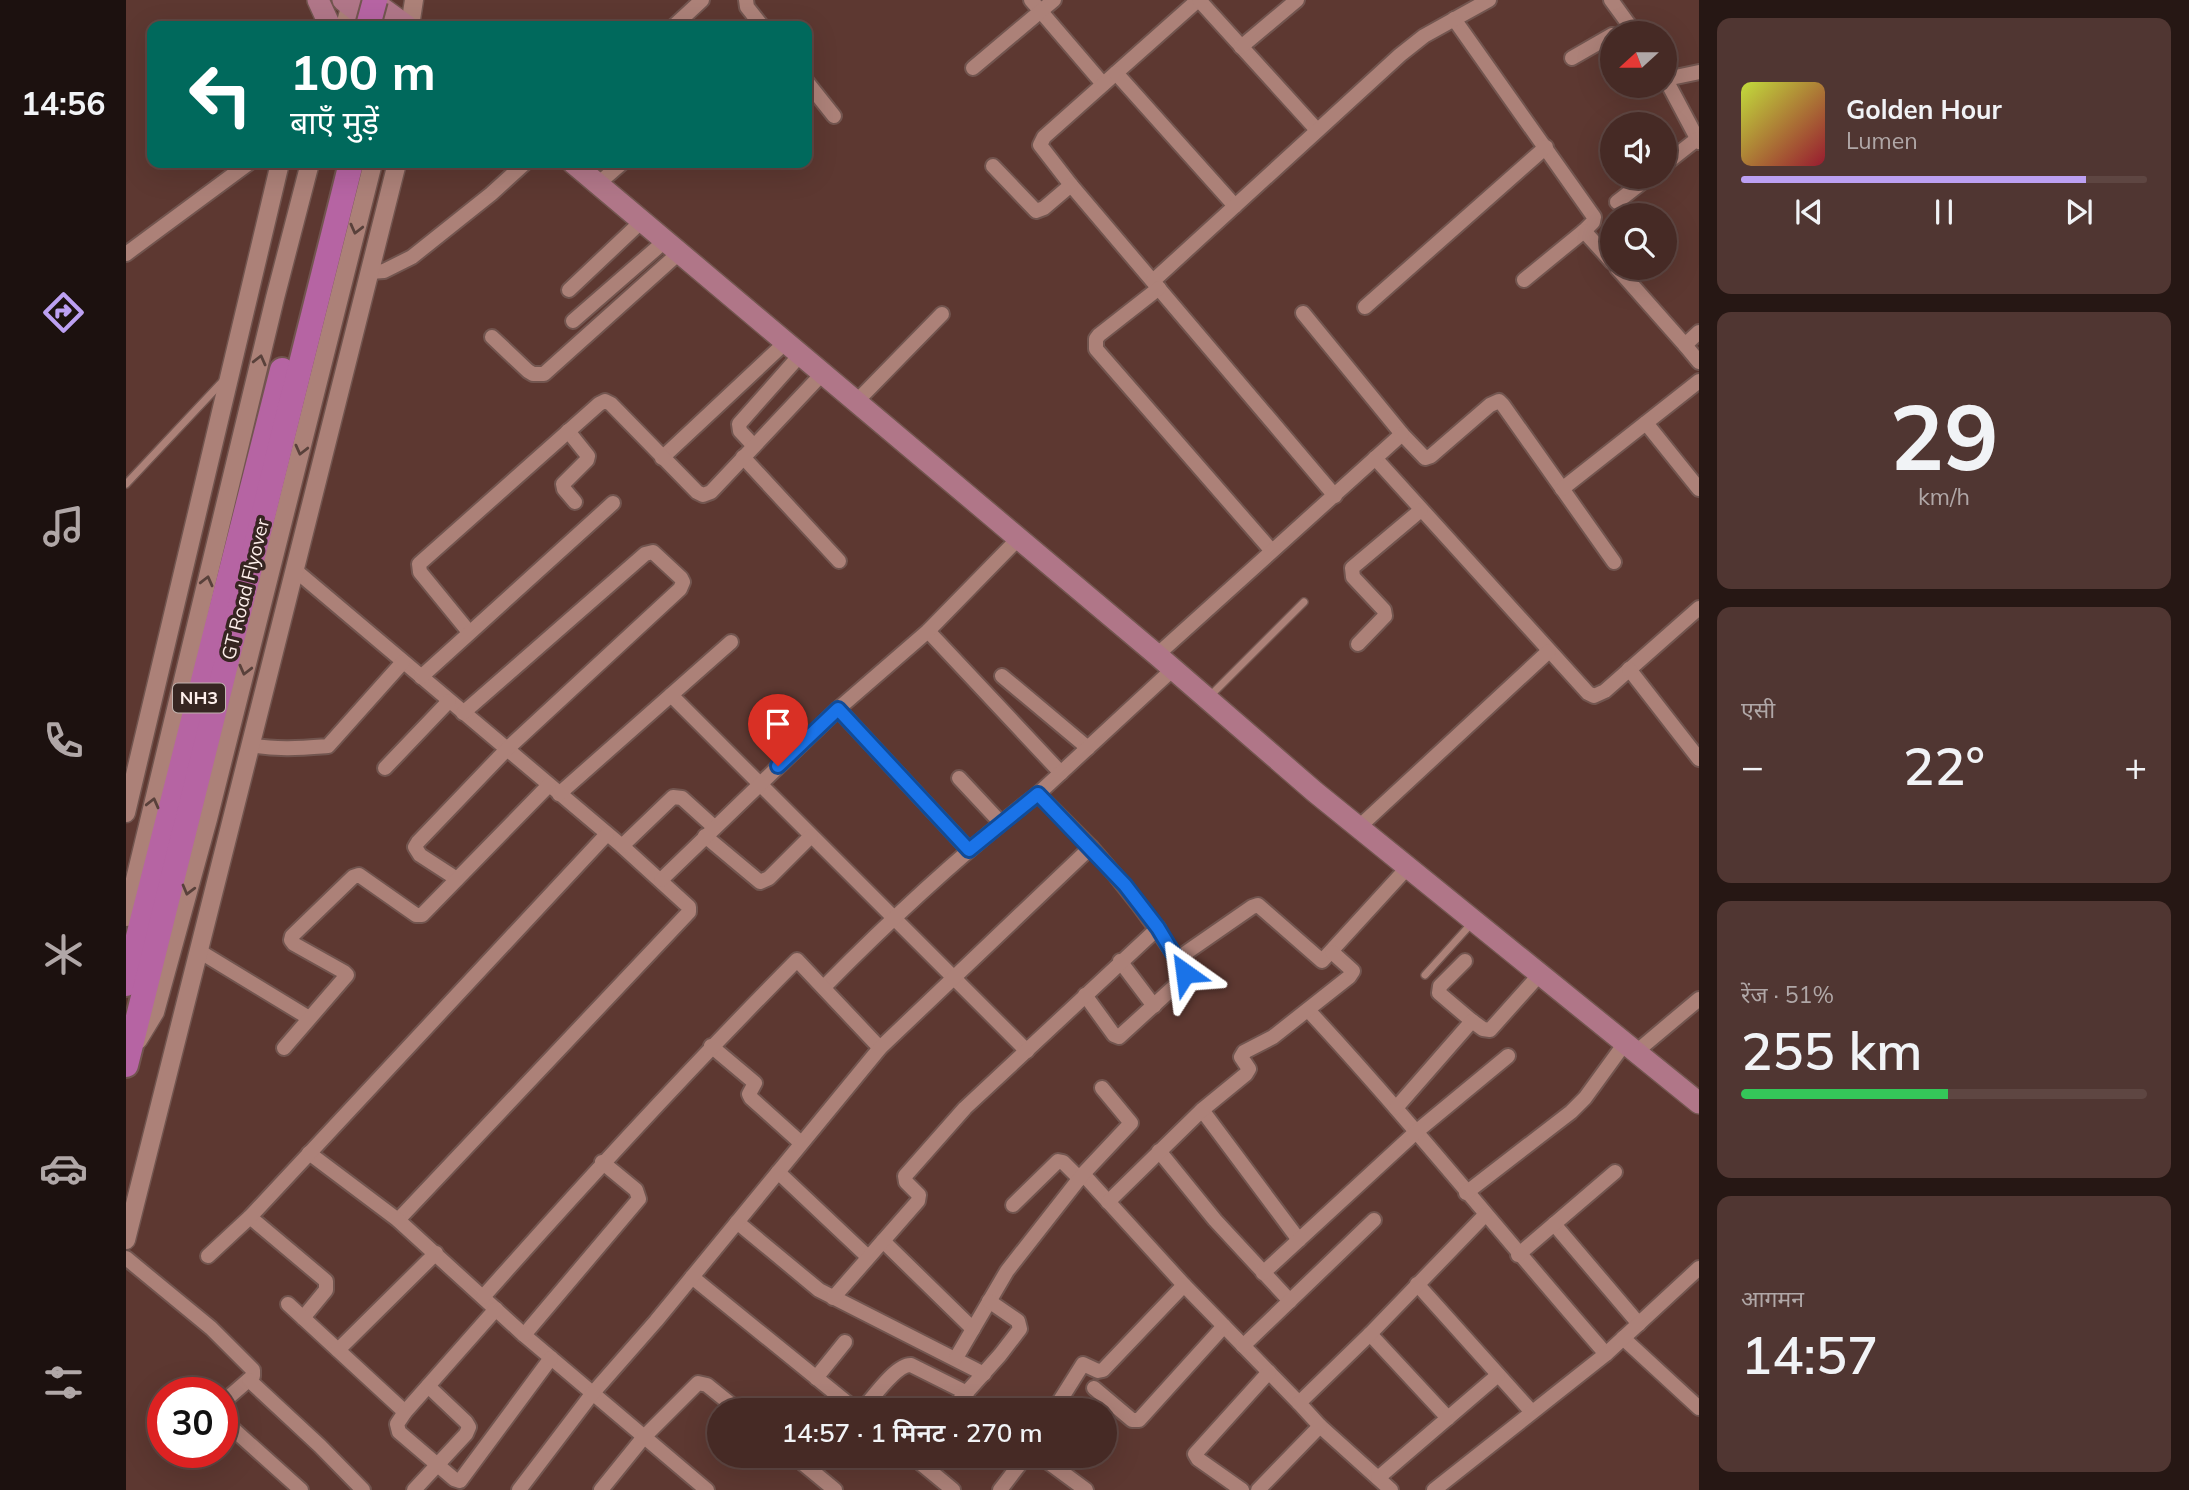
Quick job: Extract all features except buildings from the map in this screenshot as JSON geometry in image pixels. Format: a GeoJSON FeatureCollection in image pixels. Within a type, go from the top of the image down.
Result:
{"type":"FeatureCollection","features":[{"type":"Feature","properties":{"kind":"highway"},"geometry":{"type":"LineString","coordinates":[[369,21],[373,0]]}},
{"type":"Feature","properties":{"kind":"highway"},"geometry":{"type":"LineString","coordinates":[[386,21],[392,0]]}},
{"type":"Feature","properties":{"kind":"highway","name":"GT Road Flyover"},"geometry":{"type":"LineString","coordinates":[[127,1060],[279,418],[333,168]]}},
{"type":"Feature","properties":{"kind":"highway","name":"GT Road Flyover"},"geometry":{"type":"LineString","coordinates":[[126,984],[350,168]]}},
{"type":"Feature","properties":{"kind":"main road"},"geometry":{"type":"LineString","coordinates":[[318,0],[328,21]]}},
{"type":"Feature","properties":{"kind":"main road"},"geometry":{"type":"LineString","coordinates":[[373,0],[401,21]]}},
{"type":"Feature","properties":{"kind":"main road"},"geometry":{"type":"LineString","coordinates":[[348,8],[368,21]]}},
{"type":"Feature","properties":{"kind":"main road"},"geometry":{"type":"LineString","coordinates":[[580,168],[1359,827],[1699,1103]]}},
{"type":"Feature","properties":{"kind":"street"},"geometry":{"type":"LineString","coordinates":[[409,21],[414,0]]}},
{"type":"Feature","properties":{"kind":"street"},"geometry":{"type":"LineString","coordinates":[[679,21],[702,0]]}},
{"type":"Feature","properties":{"kind":"street"},"geometry":{"type":"LineString","coordinates":[[746,0],[747,7],[758,21]]}},
{"type":"Feature","properties":{"kind":"street"},"geometry":{"type":"LineString","coordinates":[[973,68],[1036,5],[1054,0]]}},
{"type":"Feature","properties":{"kind":"street"},"geometry":{"type":"LineString","coordinates":[[1317,130],[1198,0],[1041,141],[1041,149],[1335,496]]}},
{"type":"Feature","properties":{"kind":"street"},"geometry":{"type":"LineString","coordinates":[[1241,47],[1297,0]]}},
{"type":"Feature","properties":{"kind":"street"},"geometry":{"type":"LineString","coordinates":[[1271,550],[1096,349],[1096,339],[1399,55],[1424,36],[1489,0]]}},
{"type":"Feature","properties":{"kind":"street"},"geometry":{"type":"LineString","coordinates":[[1611,0],[1626,21]]}},
{"type":"Feature","properties":{"kind":"street"},"geometry":{"type":"LineString","coordinates":[[1036,5],[1103,84]]}},
{"type":"Feature","properties":{"kind":"street"},"geometry":{"type":"LineString","coordinates":[[1454,19],[1594,216],[1593,222],[1584,231],[1524,280]]}},
{"type":"Feature","properties":{"kind":"street"},"geometry":{"type":"LineString","coordinates":[[1572,58],[1600,42]]}},
{"type":"Feature","properties":{"kind":"street"},"geometry":{"type":"LineString","coordinates":[[1677,76],[1699,72]]}},
{"type":"Feature","properties":{"kind":"street"},"geometry":{"type":"LineString","coordinates":[[1116,73],[1235,206]]}},
{"type":"Feature","properties":{"kind":"street"},"geometry":{"type":"LineString","coordinates":[[812,88],[834,116]]}},
{"type":"Feature","properties":{"kind":"street"},"geometry":{"type":"LineString","coordinates":[[1676,98],[1698,140],[1677,155]]}},
{"type":"Feature","properties":{"kind":"street"},"geometry":{"type":"LineString","coordinates":[[1365,307],[1546,147]]}},
{"type":"Feature","properties":{"kind":"street"},"geometry":{"type":"LineString","coordinates":[[993,166],[1036,211],[1044,208],[1070,186]]}},
{"type":"Feature","properties":{"kind":"street"},"geometry":{"type":"LineString","coordinates":[[126,254],[242,168]]}},
{"type":"Feature","properties":{"kind":"street"},"geometry":{"type":"LineString","coordinates":[[126,813],[279,168]]}},
{"type":"Feature","properties":{"kind":"street"},"geometry":{"type":"LineString","coordinates":[[126,916],[271,312],[309,168]]}},
{"type":"Feature","properties":{"kind":"street"},"geometry":{"type":"LineString","coordinates":[[127,1060],[155,1013],[215,792],[372,168]]}},
{"type":"Feature","properties":{"kind":"street"},"geometry":{"type":"LineString","coordinates":[[126,1240],[396,168]]}},
{"type":"Feature","properties":{"kind":"street"},"geometry":{"type":"LineString","coordinates":[[370,272],[384,271],[412,257],[520,168]]}},
{"type":"Feature","properties":{"kind":"street"},"geometry":{"type":"LineString","coordinates":[[600,183],[616,168]]}},
{"type":"Feature","properties":{"kind":"street"},"geometry":{"type":"LineString","coordinates":[[1617,202],[1634,189]]}},
{"type":"Feature","properties":{"kind":"street"},"geometry":{"type":"LineString","coordinates":[[569,290],[643,220]]}},
{"type":"Feature","properties":{"kind":"street"},"geometry":{"type":"LineString","coordinates":[[1584,231],[1600,249]]}},
{"type":"Feature","properties":{"kind":"street"},"geometry":{"type":"LineString","coordinates":[[573,321],[673,246]]}},
{"type":"Feature","properties":{"kind":"street"},"geometry":{"type":"LineString","coordinates":[[492,337],[528,371],[544,374],[673,246]]}},
{"type":"Feature","properties":{"kind":"street"},"geometry":{"type":"LineString","coordinates":[[1628,280],[1699,362]]}},
{"type":"Feature","properties":{"kind":"street"},"geometry":{"type":"LineString","coordinates":[[1303,313],[1423,456],[1428,458],[1490,405],[1499,401],[1614,562]]}},
{"type":"Feature","properties":{"kind":"street"},"geometry":{"type":"LineString","coordinates":[[856,402],[942,314]]}},
{"type":"Feature","properties":{"kind":"street"},"geometry":{"type":"LineString","coordinates":[[1685,345],[1699,332]]}},
{"type":"Feature","properties":{"kind":"street"},"geometry":{"type":"LineString","coordinates":[[754,446],[740,431],[739,424],[793,348]]}},
{"type":"Feature","properties":{"kind":"street"},"geometry":{"type":"LineString","coordinates":[[663,458],[793,348]]}},
{"type":"Feature","properties":{"kind":"street"},"geometry":{"type":"LineString","coordinates":[[469,632],[420,572],[419,564],[568,430],[605,401],[703,495],[711,492],[823,373]]}},
{"type":"Feature","properties":{"kind":"street"},"geometry":{"type":"LineString","coordinates":[[1562,489],[1699,381]]}},
{"type":"Feature","properties":{"kind":"street"},"geometry":{"type":"LineString","coordinates":[[1646,423],[1699,488]]}},
{"type":"Feature","properties":{"kind":"street"},"geometry":{"type":"LineString","coordinates":[[568,430],[588,456],[563,484],[575,502]]}},
{"type":"Feature","properties":{"kind":"street"},"geometry":{"type":"LineString","coordinates":[[824,987],[893,916],[1061,773],[1271,550],[1402,434]]}},
{"type":"Feature","properties":{"kind":"street"},"geometry":{"type":"LineString","coordinates":[[743,457],[839,561]]}},
{"type":"Feature","properties":{"kind":"street"},"geometry":{"type":"LineString","coordinates":[[1375,458],[1549,651],[1588,693],[1594,696],[1605,691],[1699,608]]}},
{"type":"Feature","properties":{"kind":"street"},"geometry":{"type":"LineString","coordinates":[[421,677],[613,503]]}},
{"type":"Feature","properties":{"kind":"street"},"geometry":{"type":"LineString","coordinates":[[1358,644],[1385,616],[1384,610],[1353,577],[1352,568],[1421,510]]}},
{"type":"Feature","properties":{"kind":"street"},"geometry":{"type":"LineString","coordinates":[[661,880],[838,709],[928,631],[1018,539]]}},
{"type":"Feature","properties":{"kind":"street"},"geometry":{"type":"LineString","coordinates":[[457,879],[420,855],[415,847],[507,749],[680,589],[683,582],[681,578],[653,552],[645,554],[463,713]]}},
{"type":"Feature","properties":{"kind":"street"},"geometry":{"type":"LineString","coordinates":[[295,570],[687,904],[688,912],[398,1220]]}},
{"type":"Feature","properties":{"kind":"street"},"geometry":{"type":"LineString","coordinates":[[928,631],[1061,773]]}},
{"type":"Feature","properties":{"kind":"street"},"geometry":{"type":"LineString","coordinates":[[284,1048],[346,978],[346,973],[291,940],[354,877],[362,875],[419,916],[554,789],[671,695],[731,642]]}},
{"type":"Feature","properties":{"kind":"street"},"geometry":{"type":"LineString","coordinates":[[1359,827],[1549,651]]}},
{"type":"Feature","properties":{"kind":"street"},"geometry":{"type":"LineString","coordinates":[[251,745],[271,749],[328,746],[403,662]]}},
{"type":"Feature","properties":{"kind":"street"},"geometry":{"type":"LineString","coordinates":[[1629,669],[1699,759]]}},
{"type":"Feature","properties":{"kind":"street"},"geometry":{"type":"LineString","coordinates":[[1002,676],[1087,748]]}},
{"type":"Feature","properties":{"kind":"street"},"geometry":{"type":"LineString","coordinates":[[671,695],[758,785],[1027,1051]]}},
{"type":"Feature","properties":{"kind":"street"},"geometry":{"type":"LineString","coordinates":[[385,768],[449,701]]}},
{"type":"Feature","properties":{"kind":"street"},"geometry":{"type":"LineString","coordinates":[[838,709],[969,850]]}},
{"type":"Feature","properties":{"kind":"street"},"geometry":{"type":"LineString","coordinates":[[959,778],[1000,823]]}},
{"type":"Feature","properties":{"kind":"street"},"geometry":{"type":"LineString","coordinates":[[1038,794],[1125,885],[1158,928],[1185,976],[1123,1035],[1117,1037],[1084,995]]}},
{"type":"Feature","properties":{"kind":"street"},"geometry":{"type":"LineString","coordinates":[[622,846],[673,797],[682,798],[755,879],[765,881],[811,836]]}},
{"type":"Feature","properties":{"kind":"street"},"geometry":{"type":"LineString","coordinates":[[208,1256],[250,1217],[607,834]]}},
{"type":"Feature","properties":{"kind":"street"},"geometry":{"type":"LineString","coordinates":[[519,1490],[592,1394],[880,1048],[1091,847]]}},
{"type":"Feature","properties":{"kind":"street"},"geometry":{"type":"LineString","coordinates":[[1177,958],[1258,905],[1319,961],[1324,960],[1408,867]]}},
{"type":"Feature","properties":{"kind":"street"},"geometry":{"type":"LineString","coordinates":[[832,1297],[919,1198],[905,1180],[906,1174],[965,1108],[1158,928]]}},
{"type":"Feature","properties":{"kind":"street"},"geometry":{"type":"LineString","coordinates":[[200,951],[309,1018]]}},
{"type":"Feature","properties":{"kind":"street"},"geometry":{"type":"LineString","coordinates":[[1108,1202],[1202,1110],[1248,1071],[1241,1057],[1244,1052],[1273,1037],[1352,974],[1351,967],[1332,952]]}},
{"type":"Feature","properties":{"kind":"street"},"geometry":{"type":"LineString","coordinates":[[483,1297],[602,1162],[711,1046],[797,960],[880,1048]]}},
{"type":"Feature","properties":{"kind":"street"},"geometry":{"type":"LineString","coordinates":[[1120,961],[1154,1006]]}},
{"type":"Feature","properties":{"kind":"street"},"geometry":{"type":"LineString","coordinates":[[1465,961],[1440,986],[1439,993],[1483,1029],[1490,1030],[1540,974]]}},
{"type":"Feature","properties":{"kind":"street"},"geometry":{"type":"LineString","coordinates":[[1466,1193],[1571,1112],[1631,1048],[1699,999]]}},
{"type":"Feature","properties":{"kind":"street"},"geometry":{"type":"LineString","coordinates":[[1308,1010],[1396,1108],[1518,1255],[1606,1354]]}},
{"type":"Feature","properties":{"kind":"street"},"geometry":{"type":"LineString","coordinates":[[1396,1108],[1472,1021]]}},
{"type":"Feature","properties":{"kind":"street"},"geometry":{"type":"LineString","coordinates":[[711,1046],[755,1083],[749,1094],[751,1098],[801,1143]]}},
{"type":"Feature","properties":{"kind":"street"},"geometry":{"type":"LineString","coordinates":[[1264,1273],[1416,1132],[1508,1056]]}},
{"type":"Feature","properties":{"kind":"street"},"geometry":{"type":"LineString","coordinates":[[956,1358],[1007,1271],[1082,1176],[1131,1123],[1102,1088]]}},
{"type":"Feature","properties":{"kind":"street"},"geometry":{"type":"LineString","coordinates":[[1202,1110],[1299,1240]]}},
{"type":"Feature","properties":{"kind":"street"},"geometry":{"type":"LineString","coordinates":[[1159,1152],[1215,1220],[1290,1301]]}},
{"type":"Feature","properties":{"kind":"street"},"geometry":{"type":"LineString","coordinates":[[309,1153],[398,1220],[697,1487]]}},
{"type":"Feature","properties":{"kind":"street"},"geometry":{"type":"LineString","coordinates":[[1013,1205],[1058,1161],[1082,1176],[1320,1426],[1391,1490]]}},
{"type":"Feature","properties":{"kind":"street"},"geometry":{"type":"LineString","coordinates":[[524,1335],[639,1199],[636,1190],[602,1162]]}},
{"type":"Feature","properties":{"kind":"street"},"geometry":{"type":"LineString","coordinates":[[778,1172],[868,1257]]}},
{"type":"Feature","properties":{"kind":"street"},"geometry":{"type":"LineString","coordinates":[[1518,1255],[1615,1172]]}},
{"type":"Feature","properties":{"kind":"street"},"geometry":{"type":"LineString","coordinates":[[1299,1403],[1485,1215]]}},
{"type":"Feature","properties":{"kind":"street"},"geometry":{"type":"LineString","coordinates":[[250,1217],[327,1284],[326,1290],[303,1318]]}},
{"type":"Feature","properties":{"kind":"street"},"geometry":{"type":"LineString","coordinates":[[1243,1346],[1374,1220]]}},
{"type":"Feature","properties":{"kind":"street"},"geometry":{"type":"LineString","coordinates":[[737,1222],[805,1281],[984,1374]]}},
{"type":"Feature","properties":{"kind":"street"},"geometry":{"type":"LineString","coordinates":[[1553,1224],[1639,1324]]}},
{"type":"Feature","properties":{"kind":"street"},"geometry":{"type":"LineString","coordinates":[[883,1241],[973,1329]]}},
{"type":"Feature","properties":{"kind":"street"},"geometry":{"type":"LineString","coordinates":[[338,1350],[436,1253]]}},
{"type":"Feature","properties":{"kind":"street"},"geometry":{"type":"LineString","coordinates":[[126,1258],[211,1328],[251,1368],[254,1373],[238,1389]]}},
{"type":"Feature","properties":{"kind":"street"},"geometry":{"type":"LineString","coordinates":[[1434,1490],[1606,1354],[1699,1268]]}},
{"type":"Feature","properties":{"kind":"street"},"geometry":{"type":"LineString","coordinates":[[692,1277],[843,1398]]}},
{"type":"Feature","properties":{"kind":"street"},"geometry":{"type":"LineString","coordinates":[[1417,1284],[1531,1411]]}},
{"type":"Feature","properties":{"kind":"street"},"geometry":{"type":"LineString","coordinates":[[1062,1398],[1083,1364],[1098,1371],[1103,1370],[1184,1286]]}},
{"type":"Feature","properties":{"kind":"street"},"geometry":{"type":"LineString","coordinates":[[962,1398],[1021,1326],[989,1301]]}},
{"type":"Feature","properties":{"kind":"street"},"geometry":{"type":"LineString","coordinates":[[288,1304],[405,1412]]}},
{"type":"Feature","properties":{"kind":"street"},"geometry":{"type":"LineString","coordinates":[[496,1309],[405,1412],[397,1424],[397,1429],[457,1481],[464,1478],[551,1358]]}},
{"type":"Feature","properties":{"kind":"street"},"geometry":{"type":"LineString","coordinates":[[1094,1388],[1132,1420],[1139,1420],[1224,1326]]}},
{"type":"Feature","properties":{"kind":"street"},"geometry":{"type":"LineString","coordinates":[[1370,1334],[1447,1418]]}},
{"type":"Feature","properties":{"kind":"street"},"geometry":{"type":"LineString","coordinates":[[1623,1338],[1699,1408]]}},
{"type":"Feature","properties":{"kind":"street"},"geometry":{"type":"LineString","coordinates":[[816,1378],[845,1342]]}},
{"type":"Feature","properties":{"kind":"street"},"geometry":{"type":"LineString","coordinates":[[871,1398],[905,1365],[911,1365],[967,1393]]}},
{"type":"Feature","properties":{"kind":"street"},"geometry":{"type":"LineString","coordinates":[[1242,1490],[1198,1459],[1195,1454],[1269,1372]]}},
{"type":"Feature","properties":{"kind":"street"},"geometry":{"type":"LineString","coordinates":[[1378,1478],[1498,1375]]}},
{"type":"Feature","properties":{"kind":"street"},"geometry":{"type":"LineString","coordinates":[[249,1380],[363,1490]]}},
{"type":"Feature","properties":{"kind":"street"},"geometry":{"type":"LineString","coordinates":[[601,1490],[643,1438],[690,1388],[698,1383],[707,1385],[723,1398]]}},
{"type":"Feature","properties":{"kind":"street"},"geometry":{"type":"LineString","coordinates":[[414,1490],[469,1427],[428,1386]]}},
{"type":"Feature","properties":{"kind":"street"},"geometry":{"type":"LineString","coordinates":[[1258,1490],[1320,1426]]}},
{"type":"Feature","properties":{"kind":"street"},"geometry":{"type":"LineString","coordinates":[[238,1433],[301,1490]]}},
{"type":"Feature","properties":{"kind":"street"},"geometry":{"type":"LineString","coordinates":[[808,1468],[835,1490]]}},
{"type":"Feature","properties":{"kind":"street"},"geometry":{"type":"LineString","coordinates":[[926,1468],[953,1490]]}},
{"type":"Feature","properties":{"kind":"street"},"geometry":{"type":"LineString","coordinates":[[1000,1490],[1017,1468]]}},
{"type":"Feature","properties":{"kind":"street"},"geometry":{"type":"LineString","coordinates":[[1056,1468],[1086,1490]]}},
{"type":"Feature","properties":{"kind":"lane"},"geometry":{"type":"LineString","coordinates":[[126,484],[230,373]]}},
{"type":"Feature","properties":{"kind":"lane"},"geometry":{"type":"LineString","coordinates":[[1207,699],[1304,602]]}},
{"type":"Feature","properties":{"kind":"lane"},"geometry":{"type":"LineString","coordinates":[[1425,975],[1474,920]]}},
{"type":"Feature","properties":{"kind":"route"},"geometry":{"type":"LineString","coordinates":[[778,766],[838,709],[969,850],[1038,794],[1125,885],[1158,928],[1185,973]]}}]}
